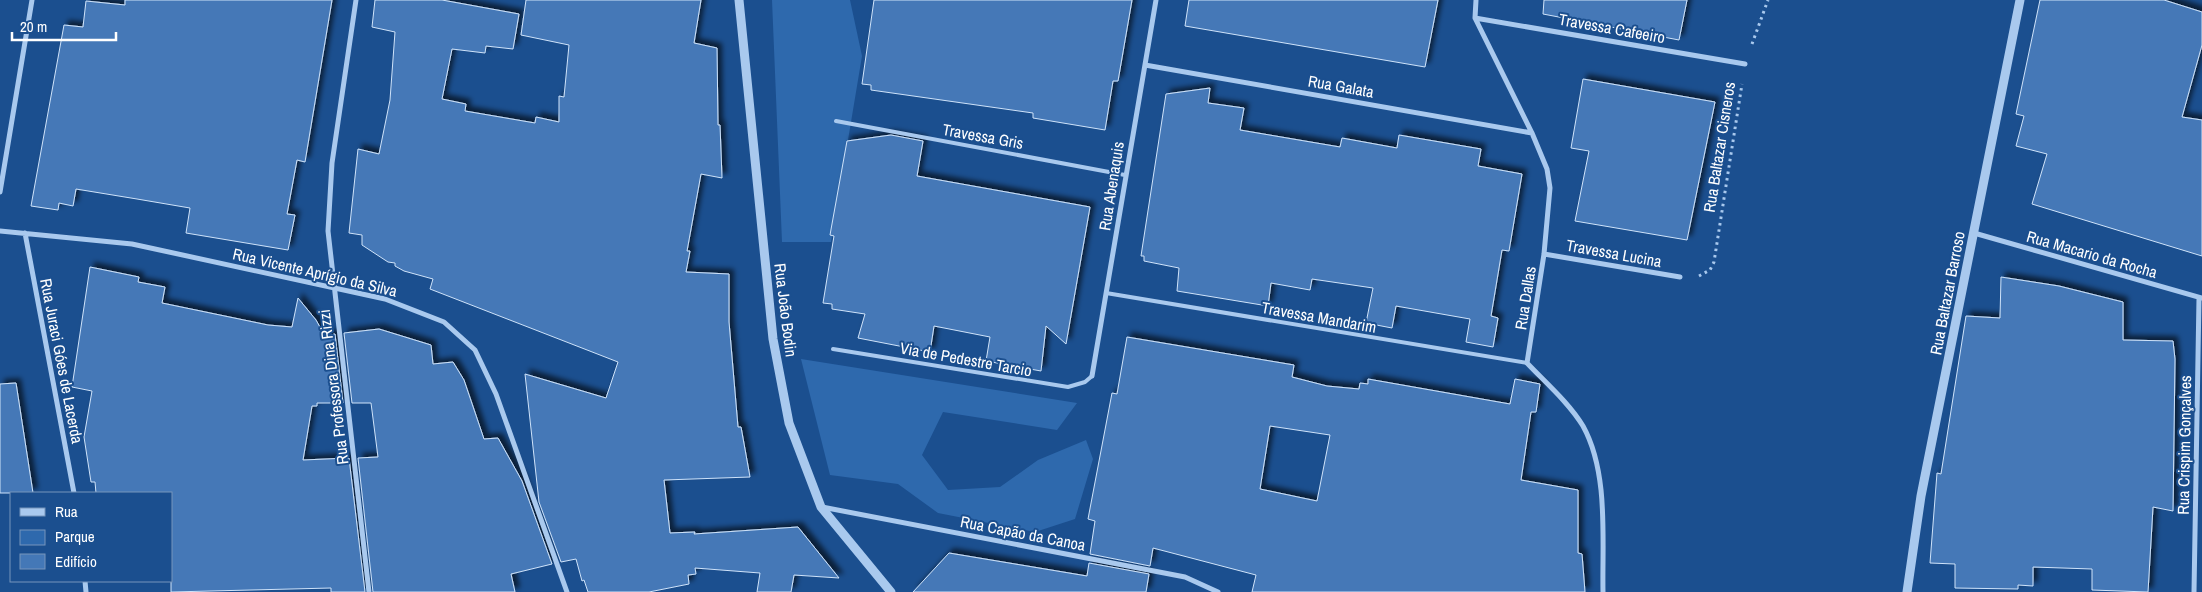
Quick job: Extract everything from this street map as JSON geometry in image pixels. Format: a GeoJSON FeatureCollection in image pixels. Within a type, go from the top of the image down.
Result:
{"type":"FeatureCollection","features":[{"type":"Feature","properties":{"kind":"street"},"geometry":{"type":"LineString","coordinates":[[0,192],[32,0]]}},
{"type":"Feature","properties":{"kind":"street","name":"Rua Professora Dina Rizzi"},"geometry":{"type":"LineString","coordinates":[[356,0],[332,163],[328,231],[369,592]]}},
{"type":"Feature","properties":{"kind":"street","name":"Rua João Bodin"},"geometry":{"type":"LineString","coordinates":[[739,0],[773,339],[790,423],[821,507],[891,592]]}},
{"type":"Feature","properties":{"kind":"street","name":"Rua Abenaquis"},"geometry":{"type":"LineString","coordinates":[[1092,376],[1156,0]]}},
{"type":"Feature","properties":{"kind":"street","name":"Rua Dallas"},"geometry":{"type":"LineString","coordinates":[[1476,0],[1475,18],[1532,133],[1547,169],[1550,188],[1544,254],[1527,363]]}},
{"type":"Feature","properties":{"kind":"street","name":"Rua Baltazar Barroso"},"geometry":{"type":"LineString","coordinates":[[1907,592],[1921,496],[2020,0]]}},
{"type":"Feature","properties":{"kind":"street","name":"Travessa Cafeeiro"},"geometry":{"type":"LineString","coordinates":[[1475,18],[1745,64]]}},
{"type":"Feature","properties":{"kind":"street","name":"Rua Galata"},"geometry":{"type":"LineString","coordinates":[[1144,65],[1532,133]]}},
{"type":"Feature","properties":{"kind":"street","name":"Rua Vicente Aprígio da Silva"},"geometry":{"type":"LineString","coordinates":[[0,231],[132,244],[334,286],[386,299],[444,322],[475,350],[496,394],[567,592]]}},
{"type":"Feature","properties":{"kind":"street","name":"Rua Juraci Góes de Lacerda"},"geometry":{"type":"LineString","coordinates":[[25,233],[74,492]]}},
{"type":"Feature","properties":{"kind":"street","name":"Rua Macario da Rocha"},"geometry":{"type":"LineString","coordinates":[[1974,233],[2201,298]]}},
{"type":"Feature","properties":{"kind":"street","name":"Travessa Lucina"},"geometry":{"type":"LineString","coordinates":[[1544,254],[1680,277]]}},
{"type":"Feature","properties":{"kind":"street","name":"Rua Crispim Gonçalves"},"geometry":{"type":"LineString","coordinates":[[2194,592],[2201,298]]}},
{"type":"Feature","properties":{"kind":"street"},"geometry":{"type":"LineString","coordinates":[[1527,363],[1566,404],[1582,426],[1592,447],[1600,478],[1603,592]]}},
{"type":"Feature","properties":{"kind":"street","name":"Rua Capão da Canoa"},"geometry":{"type":"LineString","coordinates":[[821,507],[1185,577],[1218,592]]}},
{"type":"Feature","properties":{"kind":"lane","name":"Travessa Gris"},"geometry":{"type":"LineString","coordinates":[[836,121],[1125,175]]}},
{"type":"Feature","properties":{"kind":"lane","name":"Travessa Mandarim"},"geometry":{"type":"LineString","coordinates":[[1106,293],[1527,363]]}},
{"type":"Feature","properties":{"kind":"lane","name":"Via de Pedestre Tarcio"},"geometry":{"type":"LineString","coordinates":[[833,349],[1068,387],[1085,382],[1092,376]]}},
{"type":"Feature","properties":{"kind":"path","name":"Rua Baltazar Cisneros"},"geometry":{"type":"LineString","coordinates":[[1680,277],[1702,275],[1710,270],[1714,262],[1745,64],[1768,0]]}},
{"type":"Feature","properties":{"kind":"green space"},"geometry":{"type":"Polygon","coordinates":[[[772,0],[850,0],[862,56],[831,242],[782,242],[772,0]]]}},
{"type":"Feature","properties":{"kind":"green space"},"geometry":{"type":"Polygon","coordinates":[[[801,359],[1077,403],[1057,430],[943,412],[922,455],[948,490],[1000,487],[1038,460],[1086,440],[1093,459],[1075,519],[1035,532],[938,513],[898,484],[830,475],[801,359]]]}},
{"type":"Feature","properties":{"kind":"building"},"geometry":{"type":"Polygon","coordinates":[[[125,0],[332,0],[305,162],[297,160],[287,214],[295,215],[288,250],[186,233],[190,208],[76,189],[73,206],[59,203],[58,210],[31,206],[64,25],[83,27],[86,1],[125,5],[125,0]]]}},
{"type":"Feature","properties":{"kind":"building"},"geometry":{"type":"Polygon","coordinates":[[[375,0],[442,0],[519,14],[513,49],[486,46],[485,53],[452,49],[442,99],[466,104],[465,111],[535,123],[536,117],[559,122],[559,96],[564,97],[569,45],[521,35],[526,0],[701,0],[694,43],[717,48],[718,125],[720,125],[722,178],[701,174],[687,251],[690,251],[686,272],[729,274],[729,322],[738,427],[741,427],[750,477],[664,480],[670,533],[695,532],[694,534],[798,527],[839,578],[794,575],[791,592],[757,592],[760,573],[695,568],[696,574],[688,575],[689,584],[649,592],[588,592],[584,580],[582,581],[576,559],[561,562],[539,502],[525,374],[606,398],[618,362],[430,289],[433,279],[404,271],[395,266],[395,263],[388,262],[362,245],[362,235],[349,233],[358,149],[379,154],[390,100],[395,32],[372,27],[375,0]]]}},
{"type":"Feature","properties":{"kind":"building"},"geometry":{"type":"Polygon","coordinates":[[[874,0],[1132,0],[1118,81],[1113,81],[1105,130],[1033,118],[1033,113],[871,90],[871,85],[862,84],[874,0]]]}},
{"type":"Feature","properties":{"kind":"building"},"geometry":{"type":"Polygon","coordinates":[[[1189,0],[1438,0],[1425,67],[1185,26],[1189,0]]]}},
{"type":"Feature","properties":{"kind":"building"},"geometry":{"type":"Polygon","coordinates":[[[1544,0],[1687,0],[1679,40],[1543,14],[1544,0]]]}},
{"type":"Feature","properties":{"kind":"building"},"geometry":{"type":"Polygon","coordinates":[[[2040,0],[2164,0],[2202,12],[2202,45],[2182,117],[2202,120],[2202,256],[2032,204],[2047,154],[2016,146],[2024,116],[2016,114],[2040,0]]]}},
{"type":"Feature","properties":{"kind":"building"},"geometry":{"type":"Polygon","coordinates":[[[1583,79],[1715,102],[1687,240],[1575,221],[1589,151],[1571,148],[1583,79]]]}},
{"type":"Feature","properties":{"kind":"building"},"geometry":{"type":"Polygon","coordinates":[[[1210,88],[1208,103],[1244,108],[1240,130],[1340,147],[1342,138],[1397,148],[1399,135],[1481,149],[1478,166],[1522,174],[1509,251],[1502,250],[1491,316],[1498,318],[1493,347],[1466,342],[1470,319],[1396,306],[1392,328],[1366,323],[1373,288],[1312,279],[1310,290],[1271,283],[1268,306],[1177,291],[1179,268],[1144,261],[1144,256],[1141,256],[1166,94],[1210,88]]]}},
{"type":"Feature","properties":{"kind":"building"},"geometry":{"type":"Polygon","coordinates":[[[891,135],[923,141],[917,176],[1090,207],[1066,344],[1046,326],[1041,371],[986,361],[990,337],[934,326],[930,352],[858,338],[865,314],[832,309],[832,304],[823,303],[834,236],[830,235],[847,141],[891,135]]]}},
{"type":"Feature","properties":{"kind":"building"},"geometry":{"type":"Polygon","coordinates":[[[90,267],[139,277],[138,282],[165,287],[162,303],[268,325],[292,327],[298,298],[316,320],[325,336],[335,334],[343,403],[317,403],[317,406],[312,406],[303,460],[349,458],[365,592],[331,592],[331,588],[171,592],[172,492],[96,492],[95,482],[91,482],[84,437],[92,391],[72,387],[90,267]]]}},
{"type":"Feature","properties":{"kind":"building"},"geometry":{"type":"Polygon","coordinates":[[[2001,277],[2059,286],[2123,302],[2123,340],[2173,341],[2175,359],[2173,511],[2153,507],[2148,592],[2092,590],[2092,569],[2033,567],[2033,586],[2018,585],[2018,589],[1955,588],[1955,564],[1930,563],[1937,473],[1941,474],[1966,316],[2000,318],[2001,277]]]}},
{"type":"Feature","properties":{"kind":"building"},"geometry":{"type":"Polygon","coordinates":[[[379,329],[431,345],[433,364],[453,362],[464,380],[484,439],[498,438],[522,481],[552,564],[511,574],[515,592],[373,592],[358,458],[378,457],[371,403],[352,403],[344,333],[379,329]]]}},
{"type":"Feature","properties":{"kind":"building"},"geometry":{"type":"Polygon","coordinates":[[[1127,337],[1294,365],[1292,377],[1327,386],[1359,389],[1360,383],[1368,384],[1368,379],[1510,404],[1515,379],[1540,384],[1536,412],[1531,412],[1521,480],[1578,490],[1578,553],[1582,554],[1585,592],[1252,592],[1256,575],[1153,548],[1150,566],[1090,554],[1095,521],[1088,519],[1112,393],[1117,394],[1127,337]],[[1270,426],[1260,489],[1317,501],[1330,435],[1270,426]]]}},
{"type":"Feature","properties":{"kind":"building"},"geometry":{"type":"Polygon","coordinates":[[[16,383],[33,492],[0,493],[0,384],[16,383]]]}},
{"type":"Feature","properties":{"kind":"building"},"geometry":{"type":"Polygon","coordinates":[[[949,553],[1087,576],[1089,563],[1149,574],[1146,592],[913,592],[949,553]]]}}]}
